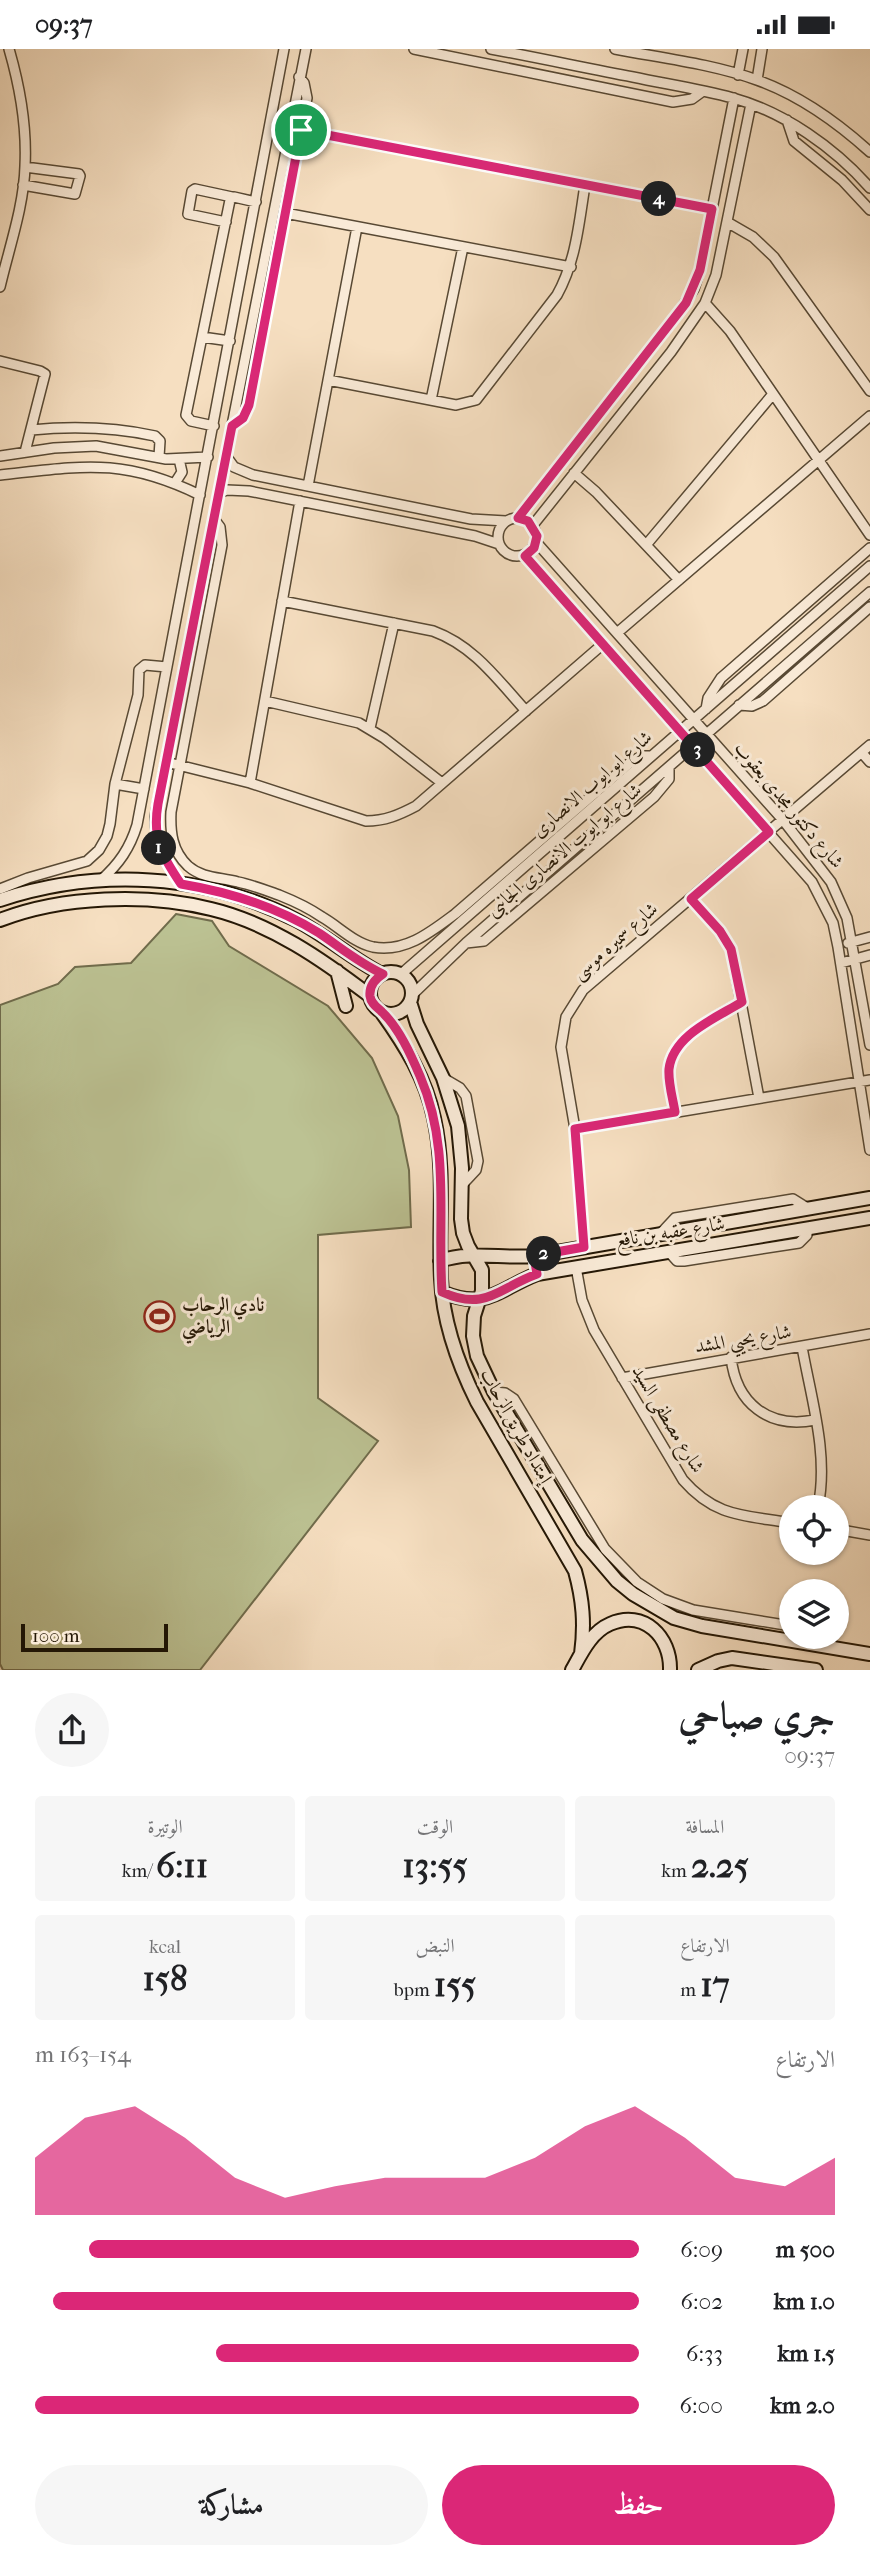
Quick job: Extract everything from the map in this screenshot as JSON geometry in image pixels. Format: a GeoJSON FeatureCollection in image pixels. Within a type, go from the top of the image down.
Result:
{"type":"FeatureCollection","features":[{"type":"Feature","properties":{"kind":"street"},"geometry":{"type":"LineString","coordinates":[[0,287],[25,167],[23,109],[9,49]]}},
{"type":"Feature","properties":{"kind":"street"},"geometry":{"type":"LineString","coordinates":[[101,880],[124,856],[132,841],[139,814],[284,49]]}},
{"type":"Feature","properties":{"kind":"street"},"geometry":{"type":"LineString","coordinates":[[181,884],[160,850],[155,817],[306,49]]}},
{"type":"Feature","properties":{"kind":"street"},"geometry":{"type":"LineString","coordinates":[[414,49],[673,102],[692,99],[703,91]]}},
{"type":"Feature","properties":{"kind":"street"},"geometry":{"type":"LineString","coordinates":[[491,49],[703,91],[751,104],[787,120],[850,167],[870,188]]}},
{"type":"Feature","properties":{"kind":"street"},"geometry":{"type":"LineString","coordinates":[[615,49],[757,80],[808,106],[839,126],[870,152]]}},
{"type":"Feature","properties":{"kind":"street"},"geometry":{"type":"LineString","coordinates":[[738,75],[743,49]]}},
{"type":"Feature","properties":{"kind":"street"},"geometry":{"type":"LineString","coordinates":[[757,80],[762,49]]}},
{"type":"Feature","properties":{"kind":"street"},"geometry":{"type":"LineString","coordinates":[[232,426],[243,418],[249,405],[307,98],[304,83],[299,76]]}},
{"type":"Feature","properties":{"kind":"street"},"geometry":{"type":"LineString","coordinates":[[226,456],[234,467],[243,472],[479,520],[506,521],[518,518],[686,303],[700,270],[734,98]]}},
{"type":"Feature","properties":{"kind":"street"},"geometry":{"type":"LineString","coordinates":[[219,493],[237,489],[475,536],[499,544],[512,557],[525,556],[534,548],[536,542],[533,525],[671,352],[705,303],[716,275],[751,104]]}},
{"type":"Feature","properties":{"kind":"street"},"geometry":{"type":"LineString","coordinates":[[787,120],[794,141],[842,180],[870,209]]}},
{"type":"Feature","properties":{"kind":"street"},"geometry":{"type":"LineString","coordinates":[[301,130],[712,209]]}},
{"type":"Feature","properties":{"kind":"street"},"geometry":{"type":"LineString","coordinates":[[23,185],[75,194],[80,175],[25,167]]}},
{"type":"Feature","properties":{"kind":"street"},"geometry":{"type":"LineString","coordinates":[[328,380],[463,405],[481,396],[557,295],[571,267],[585,185]]}},
{"type":"Feature","properties":{"kind":"street"},"geometry":{"type":"LineString","coordinates":[[226,222],[188,214],[192,191],[195,189],[256,202]]}},
{"type":"Feature","properties":{"kind":"street"},"geometry":{"type":"LineString","coordinates":[[214,426],[191,421],[186,415],[233,197]]}},
{"type":"Feature","properties":{"kind":"street"},"geometry":{"type":"LineString","coordinates":[[285,212],[571,267]]}},
{"type":"Feature","properties":{"kind":"street"},"geometry":{"type":"LineString","coordinates":[[727,222],[752,237],[774,257],[870,391]]}},
{"type":"Feature","properties":{"kind":"street"},"geometry":{"type":"LineString","coordinates":[[309,486],[356,227]]}},
{"type":"Feature","properties":{"kind":"street"},"geometry":{"type":"LineString","coordinates":[[431,400],[463,247]]}},
{"type":"Feature","properties":{"kind":"street"},"geometry":{"type":"LineString","coordinates":[[705,303],[723,321],[870,535]]}},
{"type":"Feature","properties":{"kind":"street"},"geometry":{"type":"LineString","coordinates":[[202,337],[230,341]]}},
{"type":"Feature","properties":{"kind":"street"},"geometry":{"type":"LineString","coordinates":[[0,361],[44,374],[24,452]]}},
{"type":"Feature","properties":{"kind":"street"},"geometry":{"type":"LineString","coordinates":[[646,545],[773,394]]}},
{"type":"Feature","properties":{"kind":"street"},"geometry":{"type":"LineString","coordinates":[[617,633],[870,416]]}},
{"type":"Feature","properties":{"kind":"street"},"geometry":{"type":"LineString","coordinates":[[31,430],[90,427],[155,436],[160,441],[159,457]]}},
{"type":"Feature","properties":{"kind":"street"},"geometry":{"type":"LineString","coordinates":[[0,456],[96,446],[179,459],[208,457]]}},
{"type":"Feature","properties":{"kind":"street"},"geometry":{"type":"LineString","coordinates":[[175,483],[182,472],[179,459]]}},
{"type":"Feature","properties":{"kind":"street"},"geometry":{"type":"LineString","coordinates":[[0,475],[94,466],[138,471],[175,483],[200,495]]}},
{"type":"Feature","properties":{"kind":"street"},"geometry":{"type":"LineString","coordinates":[[574,473],[679,580]]}},
{"type":"Feature","properties":{"kind":"street"},"geometry":{"type":"LineString","coordinates":[[250,783],[300,501]]}},
{"type":"Feature","properties":{"kind":"street"},"geometry":{"type":"LineString","coordinates":[[518,518],[533,525]]}},
{"type":"Feature","properties":{"kind":"street"},"geometry":{"type":"LineString","coordinates":[[214,519],[220,527],[222,545],[171,812],[171,836],[180,856],[196,872],[206,877],[236,881],[293,901],[373,947],[408,943],[458,918]]}},
{"type":"Feature","properties":{"kind":"street"},"geometry":{"type":"LineString","coordinates":[[499,544],[498,532],[506,521]]}},
{"type":"Feature","properties":{"kind":"street","name":"شارع دكتور مجدى يعقوب"},"geometry":{"type":"LineString","coordinates":[[536,542],[782,820],[831,882],[846,918],[870,1045]]}},
{"type":"Feature","properties":{"kind":"street"},"geometry":{"type":"LineString","coordinates":[[705,709],[720,678],[870,548]]}},
{"type":"Feature","properties":{"kind":"street","name":"شارع دكتور مجدى يعقوب"},"geometry":{"type":"LineString","coordinates":[[525,556],[769,832],[818,892],[833,923],[838,947],[870,1150]]}},
{"type":"Feature","properties":{"kind":"street","name":"شارع ابو ايوب الانصارى"},"geometry":{"type":"LineString","coordinates":[[400,975],[458,918],[651,756],[870,566]]}},
{"type":"Feature","properties":{"kind":"street","name":"شارع ابو ايوب الانصارى"},"geometry":{"type":"LineString","coordinates":[[410,999],[466,943],[870,592]]}},
{"type":"Feature","properties":{"kind":"street"},"geometry":{"type":"LineString","coordinates":[[282,601],[433,631],[474,653],[526,711]]}},
{"type":"Feature","properties":{"kind":"street"},"geometry":{"type":"LineString","coordinates":[[739,705],[752,706],[763,701],[870,607]]}},
{"type":"Feature","properties":{"kind":"street"},"geometry":{"type":"LineString","coordinates":[[370,728],[394,623]]}},
{"type":"Feature","properties":{"kind":"street"},"geometry":{"type":"LineString","coordinates":[[166,762],[250,783],[348,817],[373,821],[398,816],[442,783],[603,644]]}},
{"type":"Feature","properties":{"kind":"street"},"geometry":{"type":"LineString","coordinates":[[1,894],[28,878],[87,861],[99,850],[107,837],[115,784],[138,695],[139,670],[145,665],[167,667]]}},
{"type":"Feature","properties":{"kind":"street"},"geometry":{"type":"LineString","coordinates":[[265,701],[348,719],[370,728],[442,783]]}},
{"type":"Feature","properties":{"kind":"street"},"geometry":{"type":"LineString","coordinates":[[156,725],[173,725]]}},
{"type":"Feature","properties":{"kind":"street","name":"شارع سميره موسى"},"geometry":{"type":"LineString","coordinates":[[584,1247],[575,1129],[561,1047],[566,1017],[583,990],[870,745]]}},
{"type":"Feature","properties":{"kind":"street"},"geometry":{"type":"LineString","coordinates":[[862,753],[870,762]]}},
{"type":"Feature","properties":{"kind":"street"},"geometry":{"type":"LineString","coordinates":[[115,784],[144,789]]}},
{"type":"Feature","properties":{"kind":"street"},"geometry":{"type":"LineString","coordinates":[[139,814],[150,819],[155,817]]}},
{"type":"Feature","properties":{"kind":"street"},"geometry":{"type":"LineString","coordinates":[[0,920],[57,905],[104,900],[152,900],[211,909],[268,931],[337,971],[370,996],[376,1009],[383,1013],[395,1014],[406,1007],[410,999],[409,983],[400,975],[383,974],[360,962],[318,933],[273,910],[219,891],[135,879],[101,880],[1,894]]}},
{"type":"Feature","properties":{"kind":"street"},"geometry":{"type":"LineString","coordinates":[[691,899],[720,931],[731,949],[759,1098]]}},
{"type":"Feature","properties":{"kind":"street"},"geometry":{"type":"LineString","coordinates":[[838,947],[870,937]]}},
{"type":"Feature","properties":{"kind":"street"},"geometry":{"type":"LineString","coordinates":[[841,963],[870,955]]}},
{"type":"Feature","properties":{"kind":"street"},"geometry":{"type":"LineString","coordinates":[[337,971],[346,1006]]}},
{"type":"Feature","properties":{"kind":"street"},"geometry":{"type":"LineString","coordinates":[[370,996],[373,983],[383,974]]}},
{"type":"Feature","properties":{"kind":"street","name":"إمتداد طريق الرحاب"},"geometry":{"type":"LineString","coordinates":[[410,999],[417,1024],[443,1078],[457,1126],[463,1233],[482,1270],[483,1282],[474,1316],[473,1336],[477,1356],[494,1392],[617,1581],[652,1607],[683,1621],[732,1624],[779,1633]]}},
{"type":"Feature","properties":{"kind":"street"},"geometry":{"type":"LineString","coordinates":[[675,1112],[669,1069],[676,1050],[688,1036],[742,1002]]}},
{"type":"Feature","properties":{"kind":"street","name":"إمتداد طريق الرحاب"},"geometry":{"type":"LineString","coordinates":[[383,1013],[411,1056],[434,1116],[441,1154],[440,1261],[449,1330],[466,1380],[575,1571],[583,1608],[581,1654]]}},
{"type":"Feature","properties":{"kind":"street"},"geometry":{"type":"LineString","coordinates":[[575,1129],[870,1080]]}},
{"type":"Feature","properties":{"kind":"street","name":"شارع عقبه بن نافع"},"geometry":{"type":"LineString","coordinates":[[440,1261],[472,1254],[534,1256],[870,1198]]}},
{"type":"Feature","properties":{"kind":"street","name":"شارع عقبه بن نافع"},"geometry":{"type":"LineString","coordinates":[[479,1300],[488,1299],[520,1280],[537,1274],[868,1220]]}},
{"type":"Feature","properties":{"kind":"street"},"geometry":{"type":"LineString","coordinates":[[534,1256],[537,1274]]}},
{"type":"Feature","properties":{"kind":"street","name":"شارع مصطفى السيد"},"geometry":{"type":"LineString","coordinates":[[576,1267],[587,1315],[683,1480],[704,1501],[717,1509],[779,1521]]}},
{"type":"Feature","properties":{"kind":"street"},"geometry":{"type":"LineString","coordinates":[[442,1292],[460,1299],[479,1300]]}},
{"type":"Feature","properties":{"kind":"street","name":"شارع يحيي المشد"},"geometry":{"type":"LineString","coordinates":[[622,1377],[870,1334]]}},
{"type":"Feature","properties":{"kind":"street"},"geometry":{"type":"LineString","coordinates":[[802,1347],[821,1473],[818,1495]]}},
{"type":"Feature","properties":{"kind":"street"},"geometry":{"type":"LineString","coordinates":[[732,1357],[737,1384],[743,1396],[763,1414],[789,1422],[815,1420]]}},
{"type":"Feature","properties":{"kind":"street"},"geometry":{"type":"LineString","coordinates":[[849,1531],[870,1535]]}},
{"type":"Feature","properties":{"kind":"street"},"geometry":{"type":"LineString","coordinates":[[599,1553],[663,1599],[732,1624],[779,1626]]}},
{"type":"Feature","properties":{"kind":"street"},"geometry":{"type":"LineString","coordinates":[[643,1621],[652,1607]]}},
{"type":"Feature","properties":{"kind":"street"},"geometry":{"type":"LineString","coordinates":[[572,1670],[593,1637],[610,1624],[632,1620],[643,1621],[662,1637],[670,1655],[670,1670]]}},
{"type":"Feature","properties":{"kind":"street","name":"إمتداد طريق الرحاب"},"geometry":{"type":"LineString","coordinates":[[849,1648],[870,1654]]}},
{"type":"Feature","properties":{"kind":"street"},"geometry":{"type":"LineString","coordinates":[[698,1670],[732,1658],[816,1670]]}},
{"type":"Feature","properties":{"kind":"green space","name":"نادي الرحاب الرياضي"},"geometry":{"type":"Polygon","coordinates":[[[176,914],[212,921],[229,946],[328,1006],[372,1058],[398,1116],[409,1170],[411,1227],[318,1235],[318,1398],[378,1441],[200,1670],[3,1670],[0,1664],[0,1005],[58,984],[75,967],[131,963],[176,914]]]}},
{"type":"Feature","properties":{"kind":"place","name":"نادي الرحاب الرياضي"},"geometry":{"type":"Point","coordinates":[159,1316]}},
{"type":"Feature","properties":{"kind":"route"},"geometry":{"type":"LineString","coordinates":[[301,130],[712,209],[700,270],[686,303],[518,518],[528,521],[536,530],[534,548],[525,556],[769,832],[691,899],[720,931],[731,949],[742,1002],[688,1036],[676,1050],[669,1069],[675,1112],[575,1129],[584,1247],[534,1256],[537,1274],[520,1280],[488,1299],[460,1299],[442,1292],[441,1154],[434,1116],[411,1056],[383,1013],[372,1003],[370,989],[383,974],[296,920],[219,891],[181,884],[160,850],[155,831],[155,817],[232,426],[239,423],[249,405],[301,130]]}}]}
